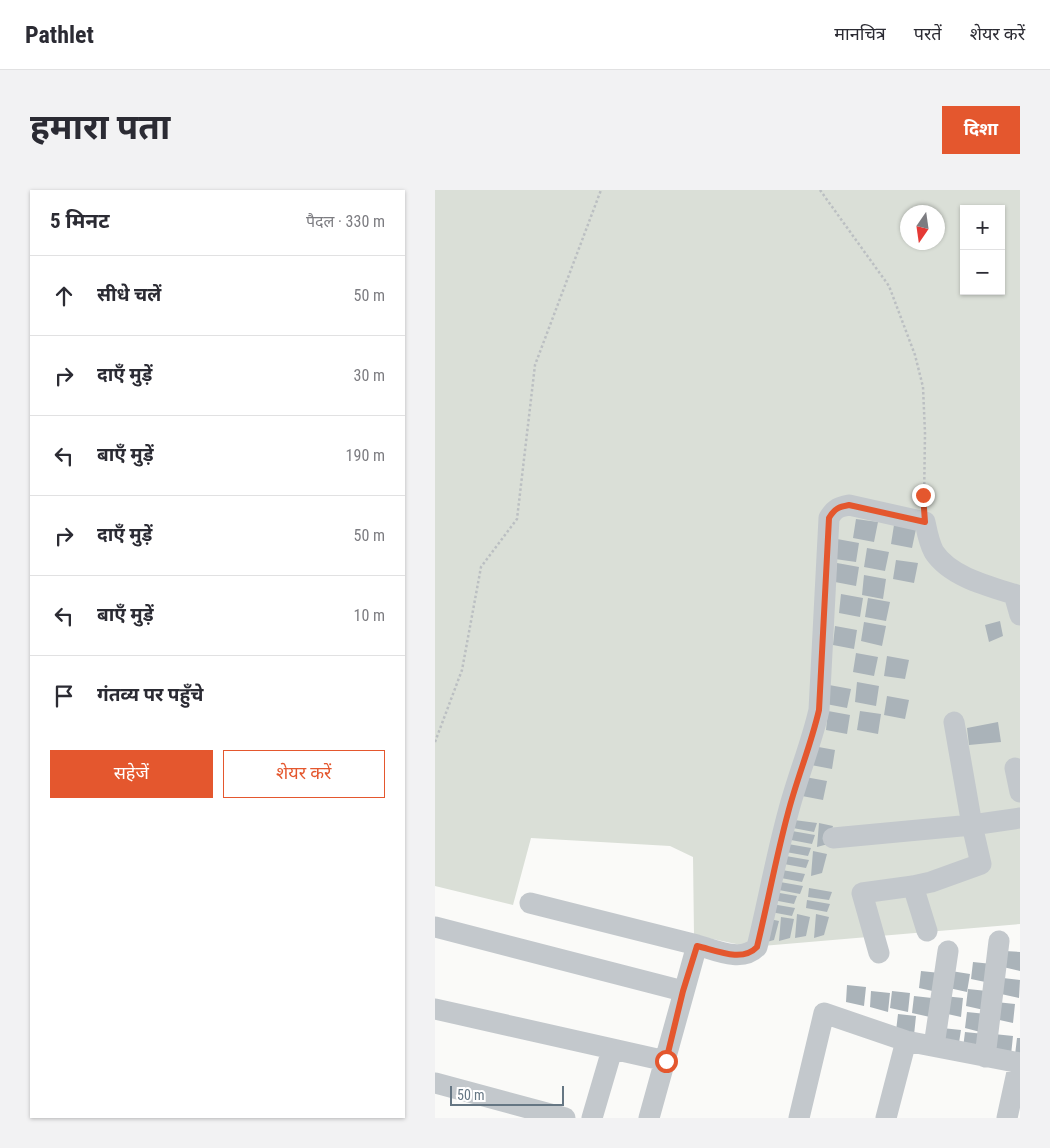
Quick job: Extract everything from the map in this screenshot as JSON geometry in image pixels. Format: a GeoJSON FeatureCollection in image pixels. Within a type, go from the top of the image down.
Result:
{"type":"FeatureCollection","features":[{"type":"Feature","properties":{"kind":"street"},"geometry":{"type":"LineString","coordinates":[[531,903],[731,954],[741,955],[752,952],[757,947],[788,813],[819,710],[829,518],[833,510],[849,505],[925,522],[935,552],[946,564],[968,579],[1017,595],[1020,616]]}},
{"type":"Feature","properties":{"kind":"street"},"geometry":{"type":"LineString","coordinates":[[879,953],[862,894],[931,882],[981,864],[972,825],[954,722]]}},
{"type":"Feature","properties":{"kind":"street"},"geometry":{"type":"LineString","coordinates":[[1015,768],[1020,792]]}},
{"type":"Feature","properties":{"kind":"street"},"geometry":{"type":"LineString","coordinates":[[833,838],[972,825],[1020,818]]}},
{"type":"Feature","properties":{"kind":"street"},"geometry":{"type":"LineString","coordinates":[[913,886],[927,931]]}},
{"type":"Feature","properties":{"kind":"street"},"geometry":{"type":"LineString","coordinates":[[435,927],[683,991]]}},
{"type":"Feature","properties":{"kind":"street"},"geometry":{"type":"LineString","coordinates":[[985,1057],[999,941]]}},
{"type":"Feature","properties":{"kind":"street"},"geometry":{"type":"LineString","coordinates":[[649,1118],[697,946]]}},
{"type":"Feature","properties":{"kind":"street"},"geometry":{"type":"LineString","coordinates":[[934,1046],[948,951]]}},
{"type":"Feature","properties":{"kind":"street"},"geometry":{"type":"LineString","coordinates":[[435,1009],[666,1061]]}},
{"type":"Feature","properties":{"kind":"street"},"geometry":{"type":"LineString","coordinates":[[799,1118],[824,1013],[905,1041],[1019,1063],[1007,1118]]}},
{"type":"Feature","properties":{"kind":"street"},"geometry":{"type":"LineString","coordinates":[[886,1118],[905,1041]]}},
{"type":"Feature","properties":{"kind":"street"},"geometry":{"type":"LineString","coordinates":[[592,1118],[612,1050]]}},
{"type":"Feature","properties":{"kind":"street"},"geometry":{"type":"LineString","coordinates":[[435,1083],[565,1118]]}},
{"type":"Feature","properties":{"kind":"path"},"geometry":{"type":"LineString","coordinates":[[435,742],[462,670],[481,567],[517,519],[535,365],[601,190]]}},
{"type":"Feature","properties":{"kind":"path"},"geometry":{"type":"LineString","coordinates":[[820,190],[889,286],[921,374],[925,424],[923,495],[925,522]]}},
{"type":"Feature","properties":{"kind":"shaded area"},"geometry":{"type":"Polygon","coordinates":[[[435,190],[1020,190],[1020,924],[750,947],[694,935],[693,857],[670,846],[531,838],[513,905],[435,886],[435,190]]]}},
{"type":"Feature","properties":{"kind":"building"},"geometry":{"type":"Polygon","coordinates":[[[856,519],[878,522],[874,542],[853,538],[856,519]]]}},
{"type":"Feature","properties":{"kind":"building"},"geometry":{"type":"Polygon","coordinates":[[[894,525],[916,529],[912,548],[891,544],[894,525]]]}},
{"type":"Feature","properties":{"kind":"building"},"geometry":{"type":"Polygon","coordinates":[[[837,539],[859,543],[856,562],[835,559],[837,539]]]}},
{"type":"Feature","properties":{"kind":"building"},"geometry":{"type":"Polygon","coordinates":[[[867,548],[889,552],[885,571],[864,567],[867,548]]]}},
{"type":"Feature","properties":{"kind":"building"},"geometry":{"type":"Polygon","coordinates":[[[896,560],[918,563],[914,583],[893,579],[896,560]]]}},
{"type":"Feature","properties":{"kind":"building"},"geometry":{"type":"Polygon","coordinates":[[[837,563],[859,567],[856,586],[835,582],[837,563]]]}},
{"type":"Feature","properties":{"kind":"building"},"geometry":{"type":"Polygon","coordinates":[[[864,575],[886,579],[883,599],[862,595],[864,575]]]}},
{"type":"Feature","properties":{"kind":"building"},"geometry":{"type":"Polygon","coordinates":[[[841,594],[863,598],[860,617],[839,613],[841,594]]]}},
{"type":"Feature","properties":{"kind":"building"},"geometry":{"type":"Polygon","coordinates":[[[868,598],[890,602],[886,621],[865,617],[868,598]]]}},
{"type":"Feature","properties":{"kind":"building"},"geometry":{"type":"Polygon","coordinates":[[[1000,621],[1003,636],[989,642],[985,625],[1000,621]]]}},
{"type":"Feature","properties":{"kind":"building"},"geometry":{"type":"Polygon","coordinates":[[[864,622],[886,626],[882,646],[861,641],[864,622]]]}},
{"type":"Feature","properties":{"kind":"building"},"geometry":{"type":"Polygon","coordinates":[[[835,626],[857,630],[854,649],[833,645],[835,626]]]}},
{"type":"Feature","properties":{"kind":"building"},"geometry":{"type":"Polygon","coordinates":[[[856,653],[878,657],[874,676],[853,672],[856,653]]]}},
{"type":"Feature","properties":{"kind":"building"},"geometry":{"type":"Polygon","coordinates":[[[887,656],[909,660],[905,679],[884,676],[887,656]]]}},
{"type":"Feature","properties":{"kind":"building"},"geometry":{"type":"Polygon","coordinates":[[[857,682],[879,686],[876,706],[855,702],[857,682]]]}},
{"type":"Feature","properties":{"kind":"building"},"geometry":{"type":"Polygon","coordinates":[[[829,685],[851,689],[847,708],[826,704],[829,685]]]}},
{"type":"Feature","properties":{"kind":"building"},"geometry":{"type":"Polygon","coordinates":[[[887,696],[909,700],[905,719],[884,715],[887,696]]]}},
{"type":"Feature","properties":{"kind":"building"},"geometry":{"type":"Polygon","coordinates":[[[828,711],[850,715],[847,734],[826,730],[828,711]]]}},
{"type":"Feature","properties":{"kind":"building"},"geometry":{"type":"Polygon","coordinates":[[[860,711],[881,714],[878,734],[857,730],[860,711]]]}},
{"type":"Feature","properties":{"kind":"building"},"geometry":{"type":"Polygon","coordinates":[[[998,722],[1001,742],[969,745],[967,728],[998,722]]]}},
{"type":"Feature","properties":{"kind":"building"},"geometry":{"type":"Polygon","coordinates":[[[813,746],[835,750],[832,769],[811,765],[813,746]]]}},
{"type":"Feature","properties":{"kind":"building"},"geometry":{"type":"Polygon","coordinates":[[[805,777],[827,781],[823,800],[802,796],[805,777]]]}},
{"type":"Feature","properties":{"kind":"building"},"geometry":{"type":"Polygon","coordinates":[[[794,820],[817,823],[814,832],[793,828],[794,820]]]}},
{"type":"Feature","properties":{"kind":"building"},"geometry":{"type":"Polygon","coordinates":[[[819,823],[833,826],[828,844],[817,847],[819,823]]]}},
{"type":"Feature","properties":{"kind":"building"},"geometry":{"type":"Polygon","coordinates":[[[792,831],[815,835],[812,844],[791,840],[792,831]]]}},
{"type":"Feature","properties":{"kind":"building"},"geometry":{"type":"Polygon","coordinates":[[[788,844],[811,848],[808,856],[786,852],[788,844]]]}},
{"type":"Feature","properties":{"kind":"building"},"geometry":{"type":"Polygon","coordinates":[[[813,851],[827,854],[822,873],[811,876],[813,851]]]}},
{"type":"Feature","properties":{"kind":"building"},"geometry":{"type":"Polygon","coordinates":[[[786,856],[809,860],[806,868],[784,864],[786,856]]]}},
{"type":"Feature","properties":{"kind":"building"},"geometry":{"type":"Polygon","coordinates":[[[782,870],[805,874],[802,882],[781,878],[782,870]]]}},
{"type":"Feature","properties":{"kind":"building"},"geometry":{"type":"Polygon","coordinates":[[[780,882],[803,886],[800,894],[779,890],[780,882]]]}},
{"type":"Feature","properties":{"kind":"building"},"geometry":{"type":"Polygon","coordinates":[[[809,888],[832,892],[829,900],[808,897],[809,888]]]}},
{"type":"Feature","properties":{"kind":"building"},"geometry":{"type":"Polygon","coordinates":[[[774,892],[797,896],[794,904],[773,900],[774,892]]]}},
{"type":"Feature","properties":{"kind":"building"},"geometry":{"type":"Polygon","coordinates":[[[807,900],[830,904],[827,912],[806,908],[807,900]]]}},
{"type":"Feature","properties":{"kind":"building"},"geometry":{"type":"Polygon","coordinates":[[[772,904],[795,908],[792,916],[771,912],[772,904]]]}},
{"type":"Feature","properties":{"kind":"building"},"geometry":{"type":"Polygon","coordinates":[[[797,914],[810,917],[806,936],[795,938],[797,914]]]}},
{"type":"Feature","properties":{"kind":"building"},"geometry":{"type":"Polygon","coordinates":[[[816,914],[829,917],[824,935],[814,938],[816,914]]]}},
{"type":"Feature","properties":{"kind":"building"},"geometry":{"type":"Polygon","coordinates":[[[781,917],[794,919],[790,938],[779,941],[781,917]]]}},
{"type":"Feature","properties":{"kind":"building"},"geometry":{"type":"Polygon","coordinates":[[[765,918],[779,921],[774,940],[763,943],[765,918]]]}},
{"type":"Feature","properties":{"kind":"building"},"geometry":{"type":"Polygon","coordinates":[[[1005,951],[1020,952],[1020,971],[1003,967],[1005,951]]]}},
{"type":"Feature","properties":{"kind":"building"},"geometry":{"type":"Polygon","coordinates":[[[973,962],[992,964],[990,983],[971,979],[973,962]]]}},
{"type":"Feature","properties":{"kind":"building"},"geometry":{"type":"Polygon","coordinates":[[[921,971],[940,973],[937,992],[919,988],[921,971]]]}},
{"type":"Feature","properties":{"kind":"building"},"geometry":{"type":"Polygon","coordinates":[[[951,971],[970,974],[967,992],[949,988],[951,971]]]}},
{"type":"Feature","properties":{"kind":"building"},"geometry":{"type":"Polygon","coordinates":[[[1003,978],[1020,980],[1019,998],[1001,994],[1003,978]]]}},
{"type":"Feature","properties":{"kind":"building"},"geometry":{"type":"Polygon","coordinates":[[[847,985],[866,987],[864,1006],[846,1002],[847,985]]]}},
{"type":"Feature","properties":{"kind":"building"},"geometry":{"type":"Polygon","coordinates":[[[968,989],[987,991],[984,1010],[966,1006],[968,989]]]}},
{"type":"Feature","properties":{"kind":"building"},"geometry":{"type":"Polygon","coordinates":[[[871,991],[890,993],[888,1012],[870,1007],[871,991]]]}},
{"type":"Feature","properties":{"kind":"building"},"geometry":{"type":"Polygon","coordinates":[[[892,991],[910,993],[908,1012],[890,1008],[892,991]]]}},
{"type":"Feature","properties":{"kind":"building"},"geometry":{"type":"Polygon","coordinates":[[[914,996],[932,998],[930,1017],[912,1013],[914,996]]]}},
{"type":"Feature","properties":{"kind":"building"},"geometry":{"type":"Polygon","coordinates":[[[944,996],[963,998],[961,1017],[943,1013],[944,996]]]}},
{"type":"Feature","properties":{"kind":"building"},"geometry":{"type":"Polygon","coordinates":[[[996,1002],[1015,1004],[1013,1023],[995,1019],[996,1002]]]}},
{"type":"Feature","properties":{"kind":"building"},"geometry":{"type":"Polygon","coordinates":[[[967,1012],[986,1014],[984,1033],[965,1028],[967,1012]]]}},
{"type":"Feature","properties":{"kind":"building"},"geometry":{"type":"Polygon","coordinates":[[[898,1014],[916,1016],[914,1035],[896,1031],[898,1014]]]}},
{"type":"Feature","properties":{"kind":"building"},"geometry":{"type":"Polygon","coordinates":[[[942,1028],[961,1030],[958,1049],[940,1044],[942,1028]]]}},
{"type":"Feature","properties":{"kind":"building"},"geometry":{"type":"Polygon","coordinates":[[[965,1032],[984,1034],[981,1053],[963,1048],[965,1032]]]}},
{"type":"Feature","properties":{"kind":"building"},"geometry":{"type":"Polygon","coordinates":[[[994,1034],[1013,1036],[1011,1055],[993,1051],[994,1034]]]}},
{"type":"Feature","properties":{"kind":"building"},"geometry":{"type":"Polygon","coordinates":[[[1017,1038],[1020,1038],[1020,1056],[1015,1055],[1017,1038]]]}},
{"type":"Feature","properties":{"kind":"route"},"geometry":{"type":"LineString","coordinates":[[666,1061],[683,991],[697,946],[741,955],[752,952],[757,947],[788,813],[819,710],[822,686],[829,518],[833,510],[849,505],[925,522],[923,495]]}}]}
